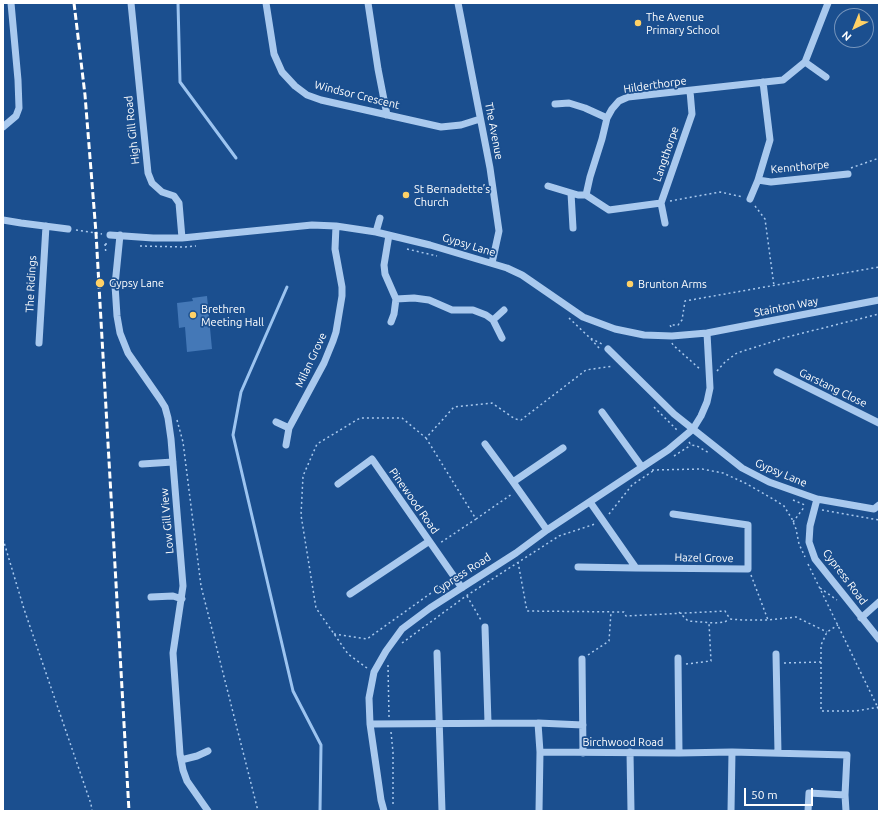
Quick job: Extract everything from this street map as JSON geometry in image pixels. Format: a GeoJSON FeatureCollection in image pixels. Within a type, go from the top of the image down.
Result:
{"type":"FeatureCollection","features":[{"type":"Feature","properties":{"kind":"street"},"geometry":{"type":"LineString","coordinates":[[3,127],[16,116],[19,108],[11,3]]}},
{"type":"Feature","properties":{"kind":"street","name":"High Gill Road"},"geometry":{"type":"LineString","coordinates":[[131,3],[148,173],[152,183],[162,192],[174,196],[179,202],[182,238]]}},
{"type":"Feature","properties":{"kind":"street","name":"Windsor Crescent"},"geometry":{"type":"LineString","coordinates":[[266,3],[274,54],[282,72],[295,86],[307,95],[321,100],[441,127],[461,125],[480,119]]}},
{"type":"Feature","properties":{"kind":"street"},"geometry":{"type":"LineString","coordinates":[[368,3],[387,115]]}},
{"type":"Feature","properties":{"kind":"street","name":"The Avenue"},"geometry":{"type":"LineString","coordinates":[[458,3],[490,168],[499,230],[492,263]]}},
{"type":"Feature","properties":{"kind":"street","name":"Hilderthorpe"},"geometry":{"type":"LineString","coordinates":[[586,195],[607,118],[612,108],[619,101],[628,97],[783,80],[805,62],[828,3]]}},
{"type":"Feature","properties":{"kind":"street"},"geometry":{"type":"LineString","coordinates":[[805,62],[826,77]]}},
{"type":"Feature","properties":{"kind":"street","name":"Kennthorpe"},"geometry":{"type":"LineString","coordinates":[[763,82],[770,140],[758,180],[771,182],[848,174]]}},
{"type":"Feature","properties":{"kind":"street","name":"Langthorpe"},"geometry":{"type":"LineString","coordinates":[[661,203],[692,114],[690,91]]}},
{"type":"Feature","properties":{"kind":"street"},"geometry":{"type":"LineString","coordinates":[[555,104],[569,103],[585,108],[607,118]]}},
{"type":"Feature","properties":{"kind":"street"},"geometry":{"type":"LineString","coordinates":[[750,199],[758,180]]}},
{"type":"Feature","properties":{"kind":"street"},"geometry":{"type":"LineString","coordinates":[[548,186],[578,195],[586,195],[609,210],[661,203],[665,223]]}},
{"type":"Feature","properties":{"kind":"street"},"geometry":{"type":"LineString","coordinates":[[571,193],[573,228]]}},
{"type":"Feature","properties":{"kind":"street"},"geometry":{"type":"LineString","coordinates":[[376,232],[380,218]]}},
{"type":"Feature","properties":{"kind":"street"},"geometry":{"type":"LineString","coordinates":[[3,220],[68,229]]}},
{"type":"Feature","properties":{"kind":"street","name":"Gypsy Lane"},"geometry":{"type":"LineString","coordinates":[[108,234],[153,238],[182,238],[312,225],[336,226],[376,232],[430,245],[507,268],[522,275],[583,316],[616,329],[644,335],[672,336],[707,333]]}},
{"type":"Feature","properties":{"kind":"street","name":"The Ridings"},"geometry":{"type":"LineString","coordinates":[[39,343],[46,226]]}},
{"type":"Feature","properties":{"kind":"street","name":"Milan Grove"},"geometry":{"type":"LineString","coordinates":[[286,445],[288,428],[324,363],[336,332],[342,287],[335,249],[336,226]]}},
{"type":"Feature","properties":{"kind":"street","name":"Low Gill View"},"geometry":{"type":"LineString","coordinates":[[120,235],[115,284],[117,316],[120,333],[128,354],[165,407],[171,440],[183,586],[173,653],[181,760],[187,781],[206,810]]}},
{"type":"Feature","properties":{"kind":"street"},"geometry":{"type":"LineString","coordinates":[[389,235],[384,265],[385,274],[396,299],[394,314],[391,322]]}},
{"type":"Feature","properties":{"kind":"street"},"geometry":{"type":"LineString","coordinates":[[396,299],[414,298],[429,300],[452,310],[473,310],[486,315],[493,320],[502,338]]}},
{"type":"Feature","properties":{"kind":"street","name":"Stainton Way"},"geometry":{"type":"LineString","coordinates":[[707,333],[879,299]]}},
{"type":"Feature","properties":{"kind":"street"},"geometry":{"type":"LineString","coordinates":[[493,320],[504,310]]}},
{"type":"Feature","properties":{"kind":"street"},"geometry":{"type":"LineString","coordinates":[[693,429],[707,402],[710,388],[707,333]]}},
{"type":"Feature","properties":{"kind":"street","name":"Gypsy Lane"},"geometry":{"type":"LineString","coordinates":[[608,348],[674,414],[742,468],[769,482],[817,499],[877,507]]}},
{"type":"Feature","properties":{"kind":"street","name":"Garstang Close"},"geometry":{"type":"LineString","coordinates":[[777,372],[879,423]]}},
{"type":"Feature","properties":{"kind":"street"},"geometry":{"type":"LineString","coordinates":[[602,412],[642,467]]}},
{"type":"Feature","properties":{"kind":"street"},"geometry":{"type":"LineString","coordinates":[[276,422],[288,428]]}},
{"type":"Feature","properties":{"kind":"street","name":"Cypress Road"},"geometry":{"type":"LineString","coordinates":[[384,811],[381,800],[370,724],[369,698],[374,672],[386,651],[402,629],[430,608],[516,553],[547,530],[668,450],[693,429]]}},
{"type":"Feature","properties":{"kind":"street"},"geometry":{"type":"LineString","coordinates":[[485,444],[547,530]]}},
{"type":"Feature","properties":{"kind":"street"},"geometry":{"type":"LineString","coordinates":[[513,482],[564,448]]}},
{"type":"Feature","properties":{"kind":"street","name":"Pinewood Road"},"geometry":{"type":"LineString","coordinates":[[338,484],[372,459],[428,542],[434,548],[462,588]]}},
{"type":"Feature","properties":{"kind":"street"},"geometry":{"type":"LineString","coordinates":[[142,464],[173,462]]}},
{"type":"Feature","properties":{"kind":"street","name":"Cypress Road"},"geometry":{"type":"LineString","coordinates":[[817,499],[810,526],[809,542],[815,559],[879,639]]}},
{"type":"Feature","properties":{"kind":"street"},"geometry":{"type":"LineString","coordinates":[[590,502],[636,568]]}},
{"type":"Feature","properties":{"kind":"street","name":"Hazel Grove"},"geometry":{"type":"LineString","coordinates":[[578,568],[748,569],[748,526],[673,514]]}},
{"type":"Feature","properties":{"kind":"street"},"geometry":{"type":"LineString","coordinates":[[350,594],[428,542]]}},
{"type":"Feature","properties":{"kind":"street"},"geometry":{"type":"LineString","coordinates":[[151,597],[174,596],[182,599]]}},
{"type":"Feature","properties":{"kind":"street"},"geometry":{"type":"LineString","coordinates":[[861,618],[879,602]]}},
{"type":"Feature","properties":{"kind":"street"},"geometry":{"type":"LineString","coordinates":[[485,627],[488,723]]}},
{"type":"Feature","properties":{"kind":"street"},"geometry":{"type":"LineString","coordinates":[[437,653],[442,811]]}},
{"type":"Feature","properties":{"kind":"street"},"geometry":{"type":"LineString","coordinates":[[776,654],[778,753]]}},
{"type":"Feature","properties":{"kind":"street"},"geometry":{"type":"LineString","coordinates":[[582,659],[583,753]]}},
{"type":"Feature","properties":{"kind":"street"},"geometry":{"type":"LineString","coordinates":[[678,661],[679,753]]}},
{"type":"Feature","properties":{"kind":"street"},"geometry":{"type":"LineString","coordinates":[[370,724],[488,723],[583,725]]}},
{"type":"Feature","properties":{"kind":"street"},"geometry":{"type":"LineString","coordinates":[[538,724],[540,752],[539,811]]}},
{"type":"Feature","properties":{"kind":"street"},"geometry":{"type":"LineString","coordinates":[[181,760],[208,751]]}},
{"type":"Feature","properties":{"kind":"street","name":"Birchwood Road"},"geometry":{"type":"LineString","coordinates":[[540,752],[732,752],[847,755],[845,795],[846,811]]}},
{"type":"Feature","properties":{"kind":"street"},"geometry":{"type":"LineString","coordinates":[[630,752],[631,811]]}},
{"type":"Feature","properties":{"kind":"street"},"geometry":{"type":"LineString","coordinates":[[731,811],[732,752]]}},
{"type":"Feature","properties":{"kind":"street"},"geometry":{"type":"LineString","coordinates":[[808,811],[809,793],[845,795]]}},
{"type":"Feature","properties":{"kind":"path"},"geometry":{"type":"LineString","coordinates":[[848,174],[849,168],[879,158]]}},
{"type":"Feature","properties":{"kind":"path"},"geometry":{"type":"LineString","coordinates":[[661,203],[720,192],[750,199],[765,218],[774,286]]}},
{"type":"Feature","properties":{"kind":"path"},"geometry":{"type":"LineString","coordinates":[[68,229],[108,234],[105,244],[106,254]]}},
{"type":"Feature","properties":{"kind":"path"},"geometry":{"type":"LineString","coordinates":[[105,244],[119,244]]}},
{"type":"Feature","properties":{"kind":"path"},"geometry":{"type":"LineString","coordinates":[[140,246],[185,248],[198,245]]}},
{"type":"Feature","properties":{"kind":"path"},"geometry":{"type":"LineString","coordinates":[[402,247],[439,257]]}},
{"type":"Feature","properties":{"kind":"path"},"geometry":{"type":"LineString","coordinates":[[879,267],[685,301],[682,320],[678,325],[670,326],[673,345],[701,371],[710,371],[718,370],[725,362],[737,353],[801,333],[879,314]]}},
{"type":"Feature","properties":{"kind":"path"},"geometry":{"type":"LineString","coordinates":[[564,314],[590,338],[608,348]]}},
{"type":"Feature","properties":{"kind":"path"},"geometry":{"type":"LineString","coordinates":[[426,438],[454,407],[492,403],[515,419],[521,420],[586,370],[615,366],[621,362]]}},
{"type":"Feature","properties":{"kind":"path"},"geometry":{"type":"LineString","coordinates":[[165,407],[174,414],[178,420],[182,436],[200,586],[258,811]]}},
{"type":"Feature","properties":{"kind":"path"},"geometry":{"type":"LineString","coordinates":[[374,672],[348,654],[316,608],[301,515],[303,476],[317,444],[360,418],[402,418],[426,438],[476,519]]}},
{"type":"Feature","properties":{"kind":"path"},"geometry":{"type":"LineString","coordinates":[[642,467],[654,470],[672,468],[702,469],[723,473],[745,483],[784,506],[793,522],[802,550],[879,708],[856,711],[821,711],[821,645],[827,632],[838,624]]}},
{"type":"Feature","properties":{"kind":"path"},"geometry":{"type":"LineString","coordinates":[[402,644],[466,596],[559,536],[603,521],[632,485],[654,470]]}},
{"type":"Feature","properties":{"kind":"path"},"geometry":{"type":"LineString","coordinates":[[434,548],[518,490]]}},
{"type":"Feature","properties":{"kind":"path"},"geometry":{"type":"LineString","coordinates":[[793,522],[806,505],[814,509],[879,520]]}},
{"type":"Feature","properties":{"kind":"path"},"geometry":{"type":"LineString","coordinates":[[3,539],[24,609],[92,811]]}},
{"type":"Feature","properties":{"kind":"path"},"geometry":{"type":"LineString","coordinates":[[516,553],[527,611],[624,612],[626,616],[680,612],[725,611],[730,619]]}},
{"type":"Feature","properties":{"kind":"path"},"geometry":{"type":"LineString","coordinates":[[748,569],[768,620]]}},
{"type":"Feature","properties":{"kind":"path"},"geometry":{"type":"LineString","coordinates":[[334,634],[367,639],[438,588]]}},
{"type":"Feature","properties":{"kind":"path"},"geometry":{"type":"LineString","coordinates":[[462,588],[485,627]]}},
{"type":"Feature","properties":{"kind":"path"},"geometry":{"type":"LineString","coordinates":[[582,659],[609,641],[611,612]]}},
{"type":"Feature","properties":{"kind":"path"},"geometry":{"type":"LineString","coordinates":[[680,612],[688,621],[709,623],[725,622],[730,619],[768,620],[796,617],[827,632]]}},
{"type":"Feature","properties":{"kind":"path"},"geometry":{"type":"LineString","coordinates":[[678,661],[711,661],[709,623]]}},
{"type":"Feature","properties":{"kind":"path"},"geometry":{"type":"LineString","coordinates":[[776,663],[821,662]]}},
{"type":"Feature","properties":{"kind":"path"},"geometry":{"type":"LineString","coordinates":[[388,663],[389,723],[394,752],[393,807]]}},
{"type":"Feature","properties":{"kind":"building","name":"Brethren Meeting Hall"},"geometry":{"type":"Polygon","coordinates":[[[207,296],[212,349],[187,352],[185,327],[179,328],[177,303],[193,301],[192,298],[207,296]]]}},
{"type":"Feature","properties":{"kind":"waterway"},"geometry":{"type":"LineString","coordinates":[[178,3],[180,82],[236,158]]}},
{"type":"Feature","properties":{"kind":"waterway"},"geometry":{"type":"LineString","coordinates":[[287,287],[241,392],[233,435],[293,691],[321,745],[320,811]]}},
{"type":"Feature","properties":{"kind":"railway"},"geometry":{"type":"LineString","coordinates":[[74,3],[85,95],[96,233],[129,811]]}},
{"type":"Feature","properties":{"kind":"place","name":"The Avenue Primary School"},"geometry":{"type":"Point","coordinates":[638,23]}},
{"type":"Feature","properties":{"kind":"place","name":"St Bernadette’s Church"},"geometry":{"type":"Point","coordinates":[406,195]}},
{"type":"Feature","properties":{"kind":"place","name":"Gypsy Lane"},"geometry":{"type":"Point","coordinates":[100,283]}},
{"type":"Feature","properties":{"kind":"place","name":"Brunton Arms"},"geometry":{"type":"Point","coordinates":[630,284]}},
{"type":"Feature","properties":{"kind":"place","name":"Brethren Meeting Hall"},"geometry":{"type":"Point","coordinates":[193,315]}}]}
